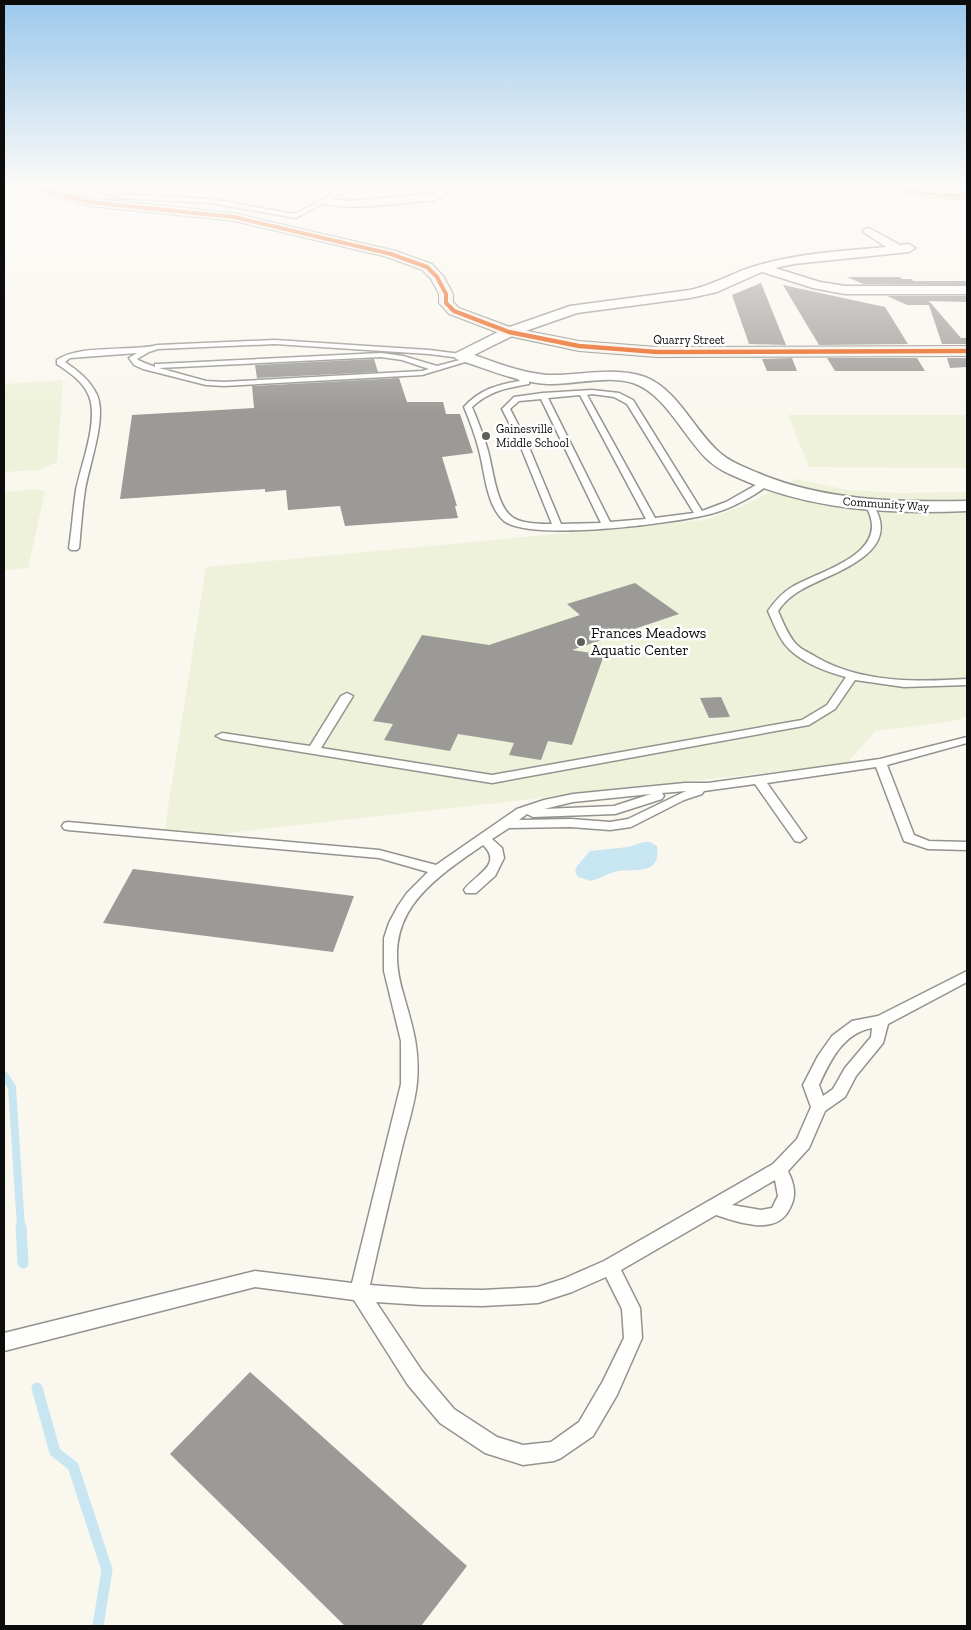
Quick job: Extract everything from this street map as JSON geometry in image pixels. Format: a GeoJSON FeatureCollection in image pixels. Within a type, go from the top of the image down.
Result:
{"type":"FeatureCollection","features":[{"type":"Feature","properties":{"kind":"street","name":"Quarry Street"},"geometry":{"type":"LineString","coordinates":[[412,262],[427,268],[437,277],[446,294],[446,303],[454,310],[509,332],[579,346],[657,352],[967,351]]}},
{"type":"Feature","properties":{"kind":"street"},"geometry":{"type":"LineString","coordinates":[[466,357],[509,332],[575,309],[667,298],[712,289],[761,268],[785,262]]}},
{"type":"Feature","properties":{"kind":"street"},"geometry":{"type":"LineString","coordinates":[[761,268],[818,285],[845,290],[966,290]]}},
{"type":"Feature","properties":{"kind":"street","name":"Community Way"},"geometry":{"type":"LineString","coordinates":[[466,357],[516,373],[545,379],[605,376],[626,378],[649,384],[662,393],[700,444],[720,462],[766,483],[827,500],[869,505],[967,506]]}},
{"type":"Feature","properties":{"kind":"lane"},"geometry":{"type":"LineString","coordinates":[[74,548],[81,489],[93,439],[96,406],[93,395],[83,379],[60,362],[68,356],[146,350],[158,347],[275,342],[430,352],[466,357]]}},
{"type":"Feature","properties":{"kind":"lane"},"geometry":{"type":"LineString","coordinates":[[146,350],[133,358],[137,363],[206,383],[224,384],[422,373],[466,357]]}},
{"type":"Feature","properties":{"kind":"lane"},"geometry":{"type":"LineString","coordinates":[[146,367],[381,355],[403,358],[437,369]]}},
{"type":"Feature","properties":{"kind":"lane"},"geometry":{"type":"LineString","coordinates":[[516,373],[526,382],[507,384],[480,394],[468,407],[482,443],[497,504],[509,520],[524,526],[558,528],[686,518],[716,510],[766,483]]}},
{"type":"Feature","properties":{"kind":"lane"},"geometry":{"type":"LineString","coordinates":[[558,528],[522,440],[506,409],[517,399],[582,393],[616,395],[630,402],[699,514]]}},
{"type":"Feature","properties":{"kind":"lane"},"geometry":{"type":"LineString","coordinates":[[582,393],[652,521]]}},
{"type":"Feature","properties":{"kind":"lane"},"geometry":{"type":"LineString","coordinates":[[543,396],[606,524]]}},
{"type":"Feature","properties":{"kind":"lane"},"geometry":{"type":"LineString","coordinates":[[869,505],[877,516],[877,530],[866,552],[846,565],[800,586],[780,600],[773,611],[791,646],[818,665],[853,675],[895,683],[934,684],[967,682]]}},
{"type":"Feature","properties":{"kind":"lane"},"geometry":{"type":"LineString","coordinates":[[222,736],[492,779],[805,722],[831,707],[853,675]]}},
{"type":"Feature","properties":{"kind":"lane"},"geometry":{"type":"LineString","coordinates":[[314,750],[347,696]]}},
{"type":"Feature","properties":{"kind":"lane"},"geometry":{"type":"LineString","coordinates":[[610,1267],[631,1308],[633,1338],[610,1388],[586,1429],[554,1451],[523,1455],[492,1446],[447,1416],[415,1378],[359,1292],[408,1084],[410,1056],[408,1032],[394,988],[390,962],[390,935],[406,903],[438,870],[506,824],[527,814],[615,810],[679,788],[708,787],[880,762],[967,740]]}},
{"type":"Feature","properties":{"kind":"lane"},"geometry":{"type":"LineString","coordinates":[[880,762],[909,838],[928,845],[967,846]]}},
{"type":"Feature","properties":{"kind":"lane"},"geometry":{"type":"LineString","coordinates":[[758,779],[800,838]]}},
{"type":"Feature","properties":{"kind":"lane"},"geometry":{"type":"LineString","coordinates":[[506,824],[571,823],[610,826],[631,823],[680,797],[708,787]]}},
{"type":"Feature","properties":{"kind":"lane"},"geometry":{"type":"LineString","coordinates":[[68,826],[379,854],[438,870]]}},
{"type":"Feature","properties":{"kind":"lane"},"geometry":{"type":"LineString","coordinates":[[471,890],[490,873],[498,858],[497,851],[484,839]]}},
{"type":"Feature","properties":{"kind":"lane"},"geometry":{"type":"LineString","coordinates":[[819,1107],[811,1085],[837,1040],[857,1024],[881,1021],[967,976]]}},
{"type":"Feature","properties":{"kind":"lane"},"geometry":{"type":"LineString","coordinates":[[4,1342],[255,1279],[359,1292],[448,1298],[538,1296],[610,1267],[780,1169],[803,1143],[819,1107],[839,1093],[850,1072],[878,1039],[881,1021]]}},
{"type":"Feature","properties":{"kind":"lane"},"geometry":{"type":"LineString","coordinates":[[716,1207],[747,1216],[762,1218],[773,1216],[781,1210],[786,1199],[787,1185],[780,1169]]}},
{"type":"Feature","properties":{"kind":"green space"},"geometry":{"type":"Polygon","coordinates":[[[63,380],[57,462],[39,470],[4,472],[4,384],[63,380]]]}},
{"type":"Feature","properties":{"kind":"green space"},"geometry":{"type":"Polygon","coordinates":[[[788,415],[967,415],[967,468],[809,467],[788,415]]]}},
{"type":"Feature","properties":{"kind":"green space","name":"Frances Meadows Aquatic Center"},"geometry":{"type":"Polygon","coordinates":[[[796,479],[848,490],[900,493],[967,492],[967,717],[953,721],[876,731],[846,764],[163,840],[206,567],[706,520],[745,505],[796,479]]]}},
{"type":"Feature","properties":{"kind":"green space"},"geometry":{"type":"Polygon","coordinates":[[[37,489],[45,492],[28,568],[4,570],[4,492],[37,489]]]}},
{"type":"Feature","properties":{"kind":"water"},"geometry":{"type":"Polygon","coordinates":[[[650,842],[657,846],[655,863],[650,867],[614,872],[591,881],[578,877],[575,872],[577,866],[590,851],[628,847],[650,842]]]}},
{"type":"Feature","properties":{"kind":"building"},"geometry":{"type":"Polygon","coordinates":[[[847,277],[900,277],[902,279],[912,279],[913,281],[967,281],[967,285],[863,284],[847,277]]]}},
{"type":"Feature","properties":{"kind":"building"},"geometry":{"type":"Polygon","coordinates":[[[761,283],[786,345],[749,344],[732,295],[761,283]]]}},
{"type":"Feature","properties":{"kind":"building"},"geometry":{"type":"Polygon","coordinates":[[[783,285],[885,307],[908,344],[819,345],[783,285]]]}},
{"type":"Feature","properties":{"kind":"building"},"geometry":{"type":"Polygon","coordinates":[[[887,296],[967,296],[967,302],[929,301],[961,338],[967,338],[967,344],[942,344],[929,305],[907,305],[887,296]]]}},
{"type":"Feature","properties":{"kind":"building"},"geometry":{"type":"Polygon","coordinates":[[[792,358],[797,371],[767,371],[762,359],[792,358]]]}},
{"type":"Feature","properties":{"kind":"building"},"geometry":{"type":"Polygon","coordinates":[[[827,358],[917,358],[925,371],[835,371],[827,358]]]}},
{"type":"Feature","properties":{"kind":"building"},"geometry":{"type":"Polygon","coordinates":[[[947,358],[967,358],[967,367],[950,368],[947,358]]]}},
{"type":"Feature","properties":{"kind":"building"},"geometry":{"type":"Polygon","coordinates":[[[374,359],[378,372],[257,378],[255,365],[374,359]]]}},
{"type":"Feature","properties":{"kind":"building","name":"Gainesville Middle School"},"geometry":{"type":"Polygon","coordinates":[[[399,378],[407,402],[443,402],[446,414],[460,414],[473,453],[442,457],[457,506],[455,506],[458,518],[345,526],[340,506],[288,510],[286,490],[265,492],[265,489],[120,499],[132,415],[254,408],[252,386],[399,378]]]}},
{"type":"Feature","properties":{"kind":"building","name":"Frances Meadows Aquatic Center"},"geometry":{"type":"Polygon","coordinates":[[[635,583],[679,614],[572,650],[604,655],[572,745],[548,741],[541,760],[509,755],[514,743],[458,734],[450,751],[384,740],[393,724],[373,721],[422,635],[489,645],[580,615],[567,604],[635,583]]]}},
{"type":"Feature","properties":{"kind":"building"},"geometry":{"type":"Polygon","coordinates":[[[721,697],[730,717],[709,718],[700,698],[721,697]]]}},
{"type":"Feature","properties":{"kind":"building"},"geometry":{"type":"Polygon","coordinates":[[[133,869],[354,896],[333,952],[103,923],[133,869]]]}},
{"type":"Feature","properties":{"kind":"building"},"geometry":{"type":"Polygon","coordinates":[[[250,1372],[467,1566],[421,1626],[345,1626],[170,1454],[250,1372]]]}},
{"type":"Feature","properties":{"kind":"waterway"},"geometry":{"type":"LineString","coordinates":[[4,1075],[12,1087],[21,1228]]}},
{"type":"Feature","properties":{"kind":"waterway"},"geometry":{"type":"LineString","coordinates":[[21,1227],[23,1263]]}},
{"type":"Feature","properties":{"kind":"waterway"},"geometry":{"type":"LineString","coordinates":[[37,1388],[55,1452],[73,1466],[107,1570],[98,1626]]}},
{"type":"Feature","properties":{"kind":"cycle path"},"geometry":{"type":"LineString","coordinates":[[413,262],[427,267],[437,277],[446,294],[446,303],[454,311],[509,332],[579,346],[657,352],[967,351]]}},
{"type":"Feature","properties":{"kind":"place","name":"Gainesville Middle School"},"geometry":{"type":"Point","coordinates":[486,436]}},
{"type":"Feature","properties":{"kind":"place","name":"Frances Meadows Aquatic Center"},"geometry":{"type":"Point","coordinates":[581,642]}}]}
